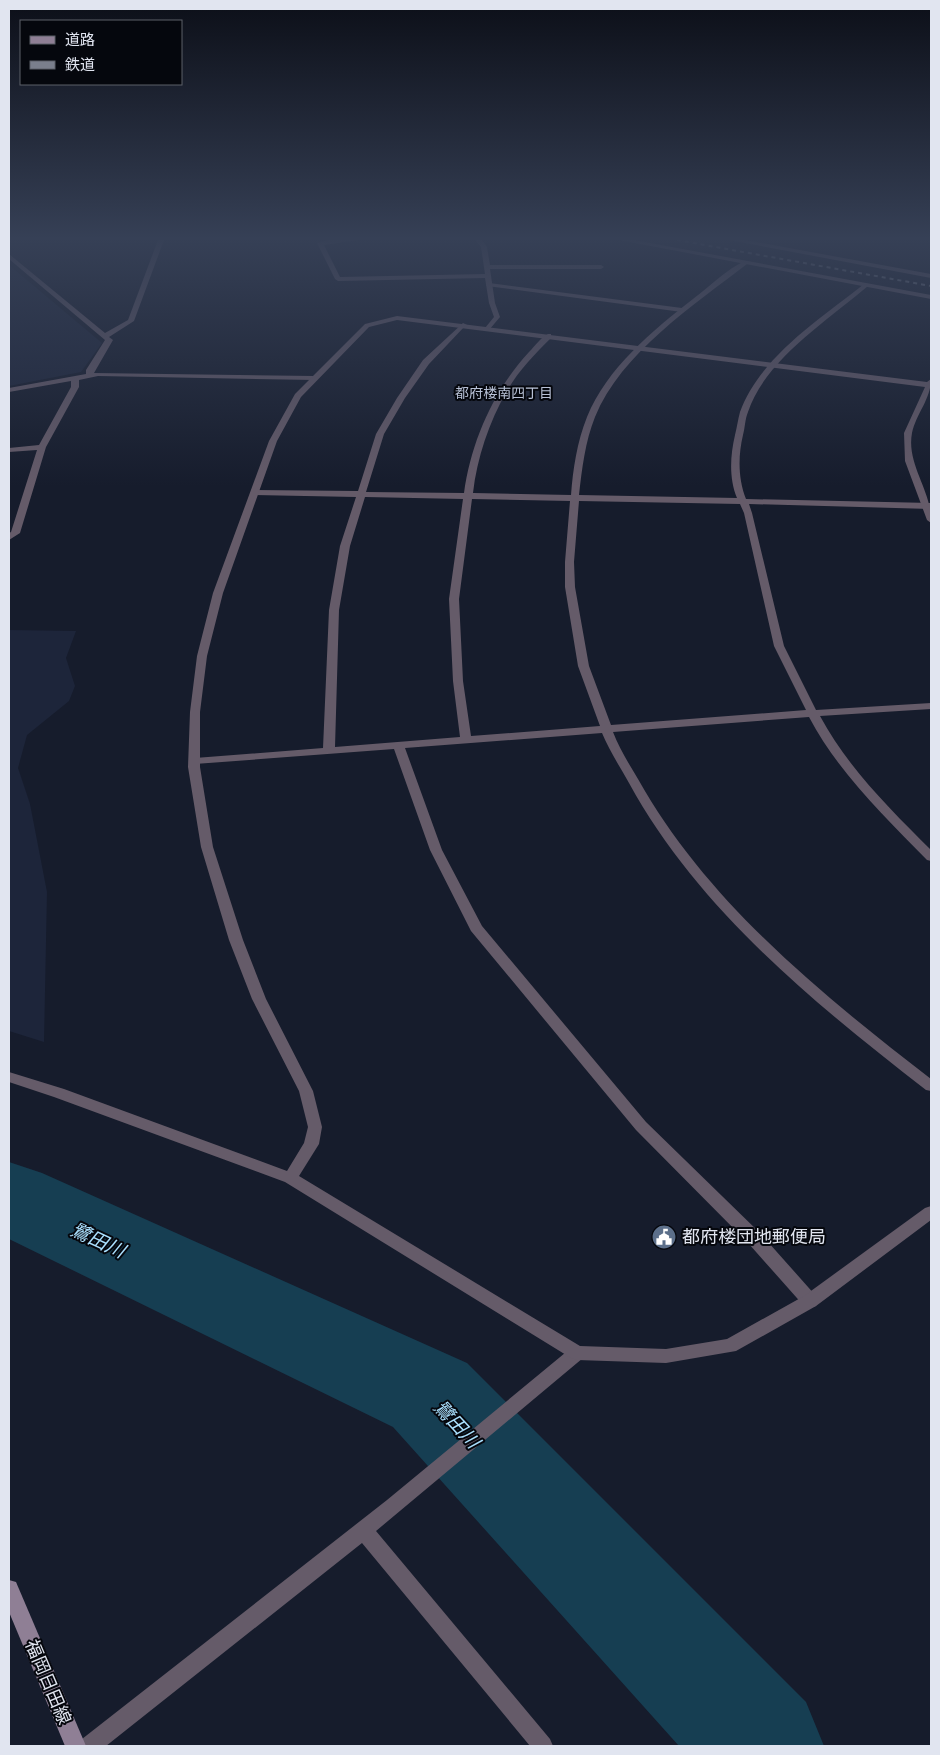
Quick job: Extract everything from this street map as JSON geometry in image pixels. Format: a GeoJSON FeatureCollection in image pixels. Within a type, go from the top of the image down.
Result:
{"type":"FeatureCollection","features":[{"type":"Feature","properties":{"kind":"main road","name":"福岡日田線"},"geometry":{"type":"LineString","coordinates":[[9,1589],[76,1746]]}},
{"type":"Feature","properties":{"kind":"street"},"geometry":{"type":"LineString","coordinates":[[87,322],[109,340],[90,370],[90,375]]}},
{"type":"Feature","properties":{"kind":"street"},"geometry":{"type":"LineString","coordinates":[[104,336],[129,322]]}},
{"type":"Feature","properties":{"kind":"street"},"geometry":{"type":"LineString","coordinates":[[290,1178],[311,1144],[315,1127],[306,1092],[258,999],[236,940],[207,847],[195,760],[195,712],[202,656],[218,592],[274,441],[298,396],[367,325],[374,322]]}},
{"type":"Feature","properties":{"kind":"street"},"geometry":{"type":"LineString","coordinates":[[438,322],[930,383],[908,433],[909,461],[928,506],[931,520]]}},
{"type":"Feature","properties":{"kind":"street"},"geometry":{"type":"LineString","coordinates":[[490,328],[494,322]]}},
{"type":"Feature","properties":{"kind":"street"},"geometry":{"type":"LineString","coordinates":[[669,322],[632,356],[606,388],[587,425],[579,455],[569,585],[574,629],[587,680],[605,730],[620,762],[655,820],[722,903],[812,992],[931,1086]]}},
{"type":"Feature","properties":{"kind":"street"},"geometry":{"type":"LineString","coordinates":[[823,322],[773,364],[758,384],[744,412],[736,448],[736,485],[748,513],[779,646],[824,734],[870,795],[931,856]]}},
{"type":"Feature","properties":{"kind":"street"},"geometry":{"type":"LineString","coordinates":[[329,750],[334,610],[345,546],[380,434],[401,398],[426,362],[463,325]]}},
{"type":"Feature","properties":{"kind":"street"},"geometry":{"type":"LineString","coordinates":[[466,740],[458,681],[454,599],[471,476],[484,431],[503,391],[524,362],[548,336]]}},
{"type":"Feature","properties":{"kind":"street"},"geometry":{"type":"LineString","coordinates":[[9,390],[90,375],[279,376],[314,378]]}},
{"type":"Feature","properties":{"kind":"street"},"geometry":{"type":"LineString","coordinates":[[9,538],[15,533],[42,447],[75,387],[75,378]]}},
{"type":"Feature","properties":{"kind":"street"},"geometry":{"type":"LineString","coordinates":[[9,450],[42,447]]}},
{"type":"Feature","properties":{"kind":"street"},"geometry":{"type":"LineString","coordinates":[[254,492],[928,506]]}},
{"type":"Feature","properties":{"kind":"street"},"geometry":{"type":"LineString","coordinates":[[195,760],[813,713],[931,706]]}},
{"type":"Feature","properties":{"kind":"street"},"geometry":{"type":"LineString","coordinates":[[398,745],[436,850],[476,928],[641,1126],[755,1239],[810,1301]]}},
{"type":"Feature","properties":{"kind":"street"},"geometry":{"type":"LineString","coordinates":[[9,1077],[59,1093],[290,1178],[577,1353],[666,1356],[730,1346],[810,1301],[931,1212]]}},
{"type":"Feature","properties":{"kind":"street"},"geometry":{"type":"LineString","coordinates":[[89,1746],[394,1506],[577,1353]]}},
{"type":"Feature","properties":{"kind":"street"},"geometry":{"type":"LineString","coordinates":[[363,1530],[543,1746]]}},
{"type":"Feature","properties":{"kind":"shaded area"},"geometry":{"type":"Polygon","coordinates":[[[9,322],[77,322],[102,343],[81,372],[9,386],[9,322]]]}},
{"type":"Feature","properties":{"kind":"shaded area"},"geometry":{"type":"Polygon","coordinates":[[[9,630],[76,631],[66,658],[75,686],[69,701],[27,735],[18,768],[30,804],[47,892],[44,1042],[9,1031],[9,630]]]}},
{"type":"Feature","properties":{"kind":"waterway","name":"鷺田川"},"geometry":{"type":"LineString","coordinates":[[9,1198],[430,1395],[762,1746]]}},
{"type":"Feature","properties":{"kind":"place","name":"都府楼団地郵便局"},"geometry":{"type":"Point","coordinates":[664,1237]}},
{"type":"Feature","properties":{"kind":"district","name":"都府楼南四丁目"},"geometry":{"type":"Point","coordinates":[504,393]}}]}
